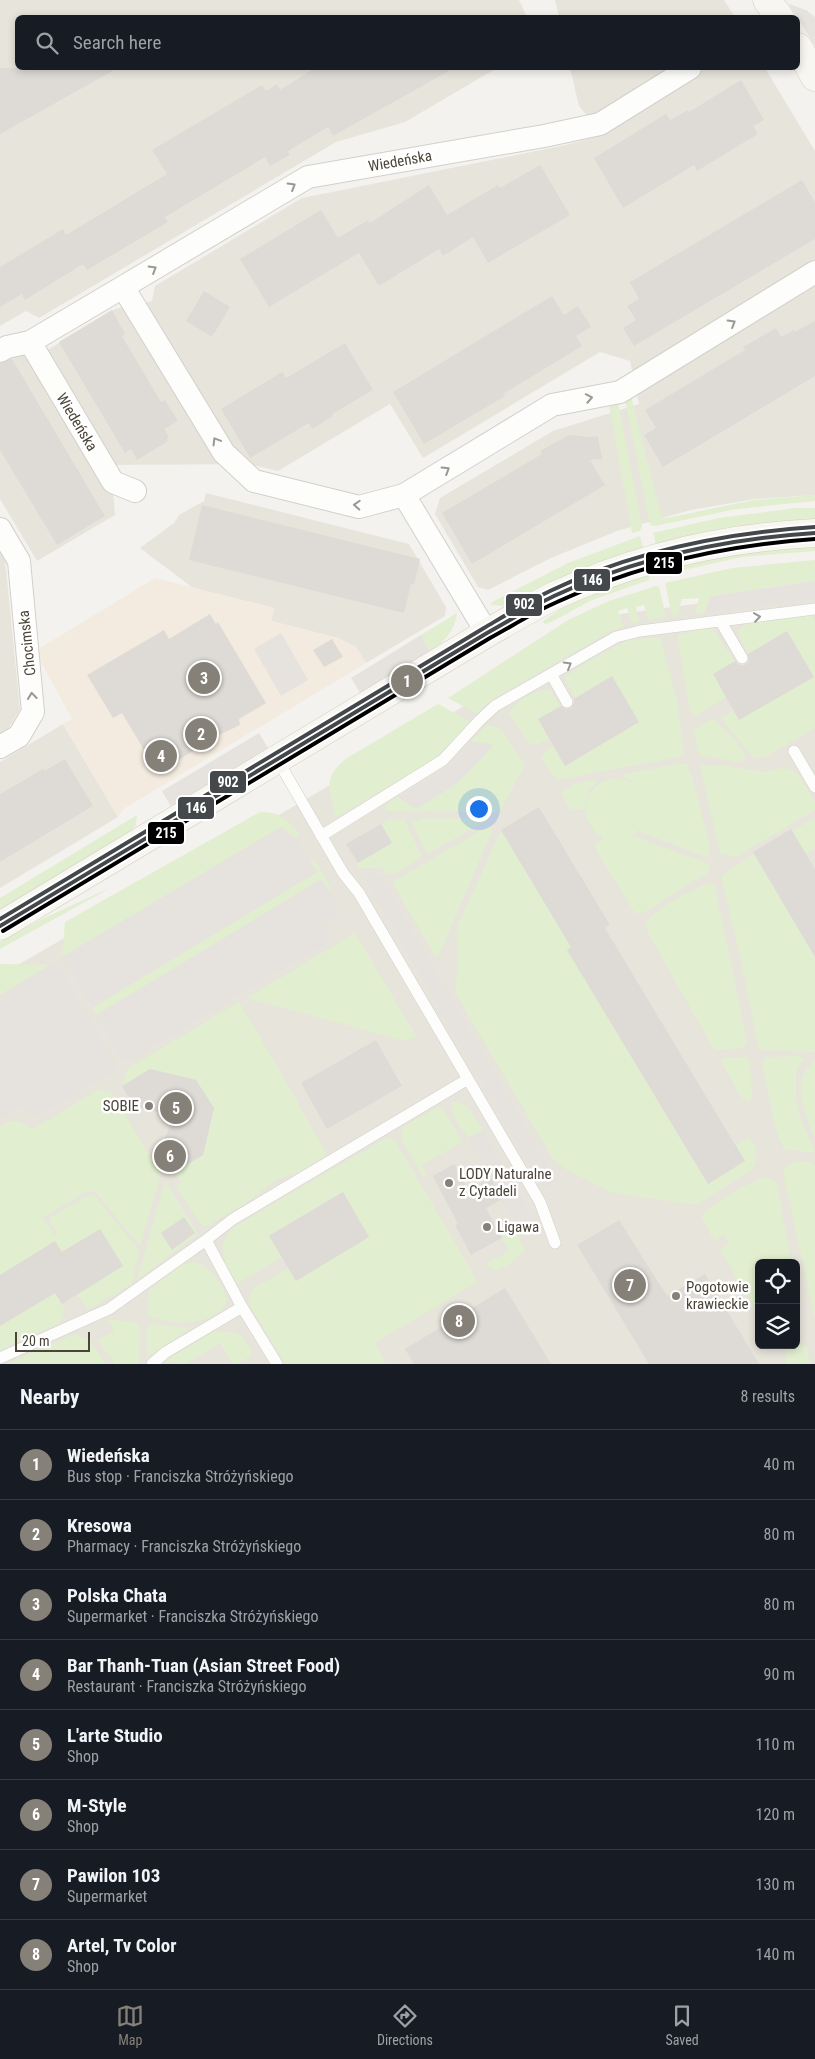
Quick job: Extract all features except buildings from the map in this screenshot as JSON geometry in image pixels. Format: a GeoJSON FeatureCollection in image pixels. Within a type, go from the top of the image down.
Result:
{"type":"FeatureCollection","features":[{"type":"Feature","properties":{"kind":"street"},"geometry":{"type":"LineString","coordinates":[[800,51],[815,77]]}},
{"type":"Feature","properties":{"kind":"street","name":"Wiedeńska"},"geometry":{"type":"LineString","coordinates":[[0,351],[7,347],[30,342],[308,177],[544,136],[600,124],[687,70]]}},
{"type":"Feature","properties":{"kind":"street"},"geometry":{"type":"LineString","coordinates":[[123,287],[224,453],[254,482],[359,507],[404,495],[552,405],[620,392],[815,272]]}},
{"type":"Feature","properties":{"kind":"street","name":"Wiedeńska"},"geometry":{"type":"LineString","coordinates":[[30,342],[113,482],[135,491]]}},
{"type":"Feature","properties":{"kind":"street"},"geometry":{"type":"LineString","coordinates":[[404,495],[487,633]]}},
{"type":"Feature","properties":{"kind":"street","name":"Chocimska"},"geometry":{"type":"LineString","coordinates":[[0,529],[19,561],[33,712],[19,736],[0,747]]}},
{"type":"Feature","properties":{"kind":"street"},"geometry":{"type":"LineString","coordinates":[[0,926],[487,633],[553,597],[603,576],[695,548],[742,540],[815,533]]}},
{"type":"Feature","properties":{"kind":"lane"},"geometry":{"type":"LineString","coordinates":[[321,836],[443,760],[495,706],[616,637],[640,631],[815,609]]}},
{"type":"Feature","properties":{"kind":"lane"},"geometry":{"type":"LineString","coordinates":[[721,622],[742,658]]}},
{"type":"Feature","properties":{"kind":"lane"},"geometry":{"type":"LineString","coordinates":[[551,674],[567,702]]}},
{"type":"Feature","properties":{"kind":"lane"},"geometry":{"type":"LineString","coordinates":[[794,751],[815,788]]}},
{"type":"Feature","properties":{"kind":"lane"},"geometry":{"type":"LineString","coordinates":[[277,759],[343,873],[359,893],[540,1202],[555,1243]]}},
{"type":"Feature","properties":{"kind":"lane"},"geometry":{"type":"LineString","coordinates":[[0,1358],[109,1308],[233,1219],[468,1079]]}},
{"type":"Feature","properties":{"kind":"lane"},"geometry":{"type":"LineString","coordinates":[[206,1240],[242,1308],[277,1364]]}},
{"type":"Feature","properties":{"kind":"lane"},"geometry":{"type":"LineString","coordinates":[[152,1364],[166,1352],[242,1308]]}},
{"type":"Feature","properties":{"kind":"shaded area"},"geometry":{"type":"Polygon","coordinates":[[[0,0],[519,0],[526,15],[15,15],[15,70],[494,70],[405,122],[336,142],[39,318],[26,311],[0,326],[0,0]]]}},
{"type":"Feature","properties":{"kind":"shaded area"},"geometry":{"type":"Polygon","coordinates":[[[555,0],[724,0],[734,15],[559,15],[555,0]]]}},
{"type":"Feature","properties":{"kind":"shaded area"},"geometry":{"type":"Polygon","coordinates":[[[789,4],[806,10],[815,17],[815,46],[800,22],[800,15],[796,15],[789,4]]]}},
{"type":"Feature","properties":{"kind":"shaded area"},"geometry":{"type":"Polygon","coordinates":[[[570,70],[766,70],[815,151],[815,495],[755,499],[691,510],[617,531],[551,558],[488,590],[478,587],[435,514],[440,498],[553,431],[639,404],[630,361],[600,352],[423,458],[390,404],[278,471],[249,464],[111,465],[115,515],[37,561],[0,499],[0,358],[44,352],[115,309],[152,301],[155,286],[302,198],[566,145],[603,135],[579,106],[570,70]]]}},
{"type":"Feature","properties":{"kind":"shaded area"},"geometry":{"type":"Polygon","coordinates":[[[206,493],[409,544],[446,607],[445,616],[366,663],[356,647],[338,638],[271,621],[274,608],[193,588],[140,548],[174,523],[179,515],[204,501],[206,493]]]}},
{"type":"Feature","properties":{"kind":"shaded area"},"geometry":{"type":"Polygon","coordinates":[[[0,551],[5,559],[20,710],[8,729],[0,734],[0,551]]]}},
{"type":"Feature","properties":{"kind":"shaded area"},"geometry":{"type":"Polygon","coordinates":[[[155,578],[274,608],[271,621],[338,638],[356,647],[366,663],[125,808],[118,817],[63,724],[72,719],[35,651],[155,578]]]}},
{"type":"Feature","properties":{"kind":"shaded area"},"geometry":{"type":"Polygon","coordinates":[[[815,581],[815,599],[705,613],[710,596],[815,581]]]}},
{"type":"Feature","properties":{"kind":"shaded area"},"geometry":{"type":"Polygon","coordinates":[[[815,588],[815,1364],[0,1364],[0,975],[274,818],[620,614],[815,588]]]}},
{"type":"Feature","properties":{"kind":"shaded area"},"geometry":{"type":"Polygon","coordinates":[[[281,633],[308,680],[281,696],[254,649],[281,633]]]}},
{"type":"Feature","properties":{"kind":"shaded area"},"geometry":{"type":"Polygon","coordinates":[[[421,635],[430,651],[360,693],[351,678],[421,635]]]}},
{"type":"Feature","properties":{"kind":"shaded area"},"geometry":{"type":"Polygon","coordinates":[[[63,724],[118,817],[0,888],[0,762],[63,724]]]}},
{"type":"Feature","properties":{"kind":"shaded area"},"geometry":{"type":"Polygon","coordinates":[[[259,733],[268,748],[171,807],[162,791],[259,733]]]}},
{"type":"Feature","properties":{"kind":"shaded area"},"geometry":{"type":"Polygon","coordinates":[[[471,741],[493,745],[453,786],[416,809],[398,797],[439,773],[471,741]]]}},
{"type":"Feature","properties":{"kind":"shaded area"},"geometry":{"type":"Polygon","coordinates":[[[281,827],[295,838],[317,872],[92,1008],[97,1015],[321,879],[344,917],[334,918],[324,924],[333,939],[126,1063],[122,1061],[62,957],[281,827]]]}},
{"type":"Feature","properties":{"kind":"shaded area"},"geometry":{"type":"Polygon","coordinates":[[[361,873],[380,874],[558,1182],[544,1190],[361,873]]]}},
{"type":"Feature","properties":{"kind":"shaded area"},"geometry":{"type":"Polygon","coordinates":[[[50,965],[59,966],[119,1068],[38,1118],[20,1107],[0,1120],[0,995],[50,965]]]}},
{"type":"Feature","properties":{"kind":"shaded area"},"geometry":{"type":"Polygon","coordinates":[[[483,1130],[539,1228],[531,1224],[519,1227],[505,1205],[468,1138],[483,1130]]]}},
{"type":"Feature","properties":{"kind":"green space"},"geometry":{"type":"Polygon","coordinates":[[[630,392],[662,519],[754,500],[815,495],[815,501],[736,509],[655,526],[650,525],[624,394],[630,392]]]}},
{"type":"Feature","properties":{"kind":"green space"},"geometry":{"type":"Polygon","coordinates":[[[617,397],[642,526],[640,531],[632,533],[608,400],[617,397]]]}},
{"type":"Feature","properties":{"kind":"green space"},"geometry":{"type":"Polygon","coordinates":[[[796,508],[815,508],[815,519],[735,527],[656,544],[653,533],[719,518],[796,508]]]}},
{"type":"Feature","properties":{"kind":"green space"},"geometry":{"type":"Polygon","coordinates":[[[640,536],[643,547],[576,572],[506,606],[491,605],[492,602],[568,563],[640,536]]]}},
{"type":"Feature","properties":{"kind":"green space"},"geometry":{"type":"Polygon","coordinates":[[[815,546],[815,551],[742,557],[665,574],[664,569],[743,552],[815,546]]]}},
{"type":"Feature","properties":{"kind":"green space"},"geometry":{"type":"Polygon","coordinates":[[[815,560],[815,581],[710,596],[705,613],[695,614],[699,598],[682,599],[677,615],[672,616],[665,583],[732,568],[815,560]]]}},
{"type":"Feature","properties":{"kind":"green space"},"geometry":{"type":"Polygon","coordinates":[[[649,573],[649,580],[592,600],[549,623],[545,624],[543,621],[568,604],[649,573]]]}},
{"type":"Feature","properties":{"kind":"green space"},"geometry":{"type":"Polygon","coordinates":[[[656,586],[659,587],[666,617],[648,620],[644,605],[636,607],[639,622],[632,624],[627,608],[618,611],[623,627],[611,631],[490,701],[477,714],[448,698],[568,620],[609,601],[656,586]]]}},
{"type":"Feature","properties":{"kind":"green space"},"geometry":{"type":"Polygon","coordinates":[[[457,613],[452,630],[440,644],[430,651],[421,635],[457,613]]]}},
{"type":"Feature","properties":{"kind":"green space"},"geometry":{"type":"Polygon","coordinates":[[[812,613],[815,620],[815,728],[765,757],[757,759],[752,757],[721,718],[734,710],[814,677],[787,631],[748,654],[737,630],[753,621],[812,613]]]}},
{"type":"Feature","properties":{"kind":"green space"},"geometry":{"type":"Polygon","coordinates":[[[706,628],[713,629],[735,662],[713,674],[727,697],[694,716],[690,711],[677,635],[706,628]]]}},
{"type":"Feature","properties":{"kind":"green space"},"geometry":{"type":"Polygon","coordinates":[[[660,637],[677,701],[684,756],[557,780],[541,759],[545,751],[553,746],[565,766],[639,722],[612,676],[575,698],[564,677],[604,652],[629,640],[660,637]]]}},
{"type":"Feature","properties":{"kind":"green space"},"geometry":{"type":"Polygon","coordinates":[[[546,689],[551,691],[560,707],[538,719],[549,739],[538,744],[530,743],[509,714],[511,709],[524,698],[546,689]]]}},
{"type":"Feature","properties":{"kind":"green space"},"geometry":{"type":"Polygon","coordinates":[[[438,704],[470,721],[455,739],[433,760],[342,814],[335,816],[329,785],[333,772],[347,758],[438,704]]]}},
{"type":"Feature","properties":{"kind":"green space"},"geometry":{"type":"Polygon","coordinates":[[[713,719],[738,744],[746,760],[735,761],[706,756],[700,757],[694,732],[695,729],[713,719]]]}},
{"type":"Feature","properties":{"kind":"green space"},"geometry":{"type":"Polygon","coordinates":[[[487,725],[499,728],[525,764],[502,808],[497,812],[385,811],[386,804],[398,797],[416,809],[459,782],[493,745],[471,741],[487,725]]]}},
{"type":"Feature","properties":{"kind":"green space"},"geometry":{"type":"Polygon","coordinates":[[[687,764],[695,786],[710,848],[708,855],[705,857],[641,832],[640,829],[633,836],[709,864],[709,872],[643,913],[635,913],[596,850],[596,843],[603,838],[591,826],[586,814],[586,802],[591,792],[599,784],[610,779],[622,779],[634,785],[632,781],[623,777],[625,774],[687,764]]]}},
{"type":"Feature","properties":{"kind":"green space"},"geometry":{"type":"Polygon","coordinates":[[[700,765],[729,766],[764,772],[783,768],[792,769],[800,777],[815,802],[815,810],[736,857],[720,853],[700,765]]]}},
{"type":"Feature","properties":{"kind":"green space"},"geometry":{"type":"Polygon","coordinates":[[[593,780],[597,782],[588,791],[584,809],[571,810],[561,793],[574,784],[593,780]]]}},
{"type":"Feature","properties":{"kind":"green space"},"geometry":{"type":"Polygon","coordinates":[[[260,812],[273,813],[282,817],[299,834],[295,838],[281,827],[62,957],[65,922],[260,812]]]}},
{"type":"Feature","properties":{"kind":"green space"},"geometry":{"type":"Polygon","coordinates":[[[137,815],[136,825],[131,831],[0,911],[0,898],[137,815]]]}},
{"type":"Feature","properties":{"kind":"green space"},"geometry":{"type":"Polygon","coordinates":[[[422,818],[489,819],[429,853],[425,850],[412,823],[422,818]]]}},
{"type":"Feature","properties":{"kind":"green space"},"geometry":{"type":"Polygon","coordinates":[[[404,819],[422,857],[396,873],[388,874],[381,868],[358,868],[358,863],[392,843],[381,824],[388,820],[404,819]]]}},
{"type":"Feature","properties":{"kind":"green space"},"geometry":{"type":"Polygon","coordinates":[[[815,819],[815,849],[806,854],[792,831],[815,819]]]}},
{"type":"Feature","properties":{"kind":"green space"},"geometry":{"type":"Polygon","coordinates":[[[489,826],[492,831],[439,955],[435,956],[393,884],[399,878],[489,826]]]}},
{"type":"Feature","properties":{"kind":"green space"},"geometry":{"type":"Polygon","coordinates":[[[501,830],[571,947],[567,950],[708,1184],[745,1161],[736,1145],[749,1138],[756,1148],[756,1160],[753,1168],[698,1204],[613,1193],[567,1170],[553,1159],[456,994],[458,925],[501,830]]]}},
{"type":"Feature","properties":{"kind":"green space"},"geometry":{"type":"Polygon","coordinates":[[[754,854],[815,957],[815,1052],[759,1050],[740,956],[722,881],[722,875],[754,854]]]}},
{"type":"Feature","properties":{"kind":"green space"},"geometry":{"type":"Polygon","coordinates":[[[315,860],[331,889],[330,892],[322,880],[96,1015],[92,1008],[317,872],[310,861],[315,860]]]}},
{"type":"Feature","properties":{"kind":"green space"},"geometry":{"type":"Polygon","coordinates":[[[711,883],[715,886],[747,1042],[742,1048],[716,1050],[712,1046],[648,933],[646,924],[656,912],[665,906],[695,889],[711,883]]]}},
{"type":"Feature","properties":{"kind":"green space"},"geometry":{"type":"Polygon","coordinates":[[[112,887],[0,949],[0,942],[42,919],[112,887]]]}},
{"type":"Feature","properties":{"kind":"green space"},"geometry":{"type":"Polygon","coordinates":[[[355,933],[416,1036],[405,1041],[247,998],[355,933]]]}},
{"type":"Feature","properties":{"kind":"green space"},"geometry":{"type":"Polygon","coordinates":[[[0,964],[50,965],[0,995],[0,964]]]}},
{"type":"Feature","properties":{"kind":"green space"},"geometry":{"type":"Polygon","coordinates":[[[239,1002],[327,1155],[297,1173],[279,1178],[244,1204],[206,1227],[199,1222],[176,1186],[182,1183],[174,1172],[203,1155],[214,1108],[196,1080],[150,1069],[122,1086],[125,1074],[132,1066],[239,1002]]]}},
{"type":"Feature","properties":{"kind":"green space"},"geometry":{"type":"Polygon","coordinates":[[[797,1056],[805,1058],[797,1068],[796,1100],[802,1123],[815,1151],[811,1153],[784,1149],[776,1131],[762,1063],[767,1057],[797,1056]]]}},
{"type":"Feature","properties":{"kind":"green space"},"geometry":{"type":"Polygon","coordinates":[[[746,1057],[749,1060],[753,1099],[747,1103],[739,1094],[721,1061],[723,1058],[746,1057]]]}},
{"type":"Feature","properties":{"kind":"green space"},"geometry":{"type":"Polygon","coordinates":[[[815,1061],[815,1138],[807,1119],[801,1087],[807,1069],[815,1061]]]}},
{"type":"Feature","properties":{"kind":"green space"},"geometry":{"type":"Polygon","coordinates":[[[98,1090],[111,1092],[161,1173],[140,1246],[95,1192],[87,1191],[43,1218],[55,1235],[57,1234],[50,1218],[89,1195],[94,1195],[139,1250],[132,1284],[88,1310],[77,1295],[123,1266],[100,1229],[68,1248],[65,1257],[55,1242],[0,1275],[0,1126],[17,1121],[33,1129],[98,1090]]]}},
{"type":"Feature","properties":{"kind":"green space"},"geometry":{"type":"Polygon","coordinates":[[[451,1101],[467,1107],[483,1130],[468,1138],[454,1116],[451,1101]]]}},
{"type":"Feature","properties":{"kind":"green space"},"geometry":{"type":"Polygon","coordinates":[[[438,1107],[446,1113],[462,1142],[422,1165],[427,1175],[423,1177],[401,1139],[403,1127],[438,1107]]]}},
{"type":"Feature","properties":{"kind":"green space"},"geometry":{"type":"Polygon","coordinates":[[[390,1138],[395,1140],[478,1282],[374,1343],[386,1364],[285,1364],[248,1302],[253,1289],[288,1268],[296,1281],[369,1237],[342,1192],[269,1235],[282,1257],[237,1284],[225,1261],[223,1246],[225,1239],[229,1232],[237,1225],[384,1139],[390,1138]]]}},
{"type":"Feature","properties":{"kind":"green space"},"geometry":{"type":"Polygon","coordinates":[[[808,1161],[815,1165],[815,1319],[783,1172],[784,1168],[789,1164],[808,1161]]]}},
{"type":"Feature","properties":{"kind":"green space"},"geometry":{"type":"Polygon","coordinates":[[[764,1178],[777,1183],[790,1259],[755,1259],[755,1308],[720,1250],[729,1244],[724,1235],[714,1241],[702,1217],[706,1211],[730,1194],[764,1178]]]}},
{"type":"Feature","properties":{"kind":"green space"},"geometry":{"type":"Polygon","coordinates":[[[165,1181],[198,1234],[137,1280],[165,1181]]]}},
{"type":"Feature","properties":{"kind":"green space"},"geometry":{"type":"Polygon","coordinates":[[[510,1226],[513,1227],[525,1249],[509,1264],[497,1270],[492,1269],[486,1264],[509,1251],[499,1232],[510,1226]]]}},
{"type":"Feature","properties":{"kind":"green space"},"geometry":{"type":"Polygon","coordinates":[[[193,1262],[207,1268],[223,1288],[227,1299],[223,1308],[209,1317],[192,1322],[168,1321],[147,1315],[149,1290],[181,1265],[193,1262]]]}},
{"type":"Feature","properties":{"kind":"green space"},"geometry":{"type":"Polygon","coordinates":[[[55,1293],[65,1309],[60,1323],[0,1350],[0,1326],[55,1293]]]}},
{"type":"Feature","properties":{"kind":"green space"},"geometry":{"type":"Polygon","coordinates":[[[106,1319],[138,1323],[140,1329],[139,1364],[115,1364],[97,1340],[114,1331],[106,1319]]]}},
{"type":"Feature","properties":{"kind":"green space"},"geometry":{"type":"Polygon","coordinates":[[[151,1324],[191,1328],[147,1357],[146,1329],[151,1324]]]}},
{"type":"Feature","properties":{"kind":"green space"},"geometry":{"type":"Polygon","coordinates":[[[216,1330],[217,1332],[239,1334],[252,1351],[251,1356],[237,1364],[233,1364],[220,1343],[185,1364],[176,1364],[174,1361],[169,1364],[163,1364],[173,1356],[216,1330]]]}},
{"type":"Feature","properties":{"kind":"green space"},"geometry":{"type":"Polygon","coordinates":[[[74,1334],[89,1340],[107,1364],[6,1364],[74,1334]]]}},
{"type":"Feature","properties":{"kind":"green space"},"geometry":{"type":"Polygon","coordinates":[[[800,1344],[807,1347],[810,1364],[787,1364],[786,1352],[788,1349],[800,1349],[800,1344]]]}},
{"type":"Feature","properties":{"kind":"transit line","name":"902"},"geometry":{"type":"LineString","coordinates":[[0,919],[484,628],[550,591],[613,565],[679,546],[746,534],[815,527]]}},
{"type":"Feature","properties":{"kind":"transit line","name":"146"},"geometry":{"type":"LineString","coordinates":[[0,926],[487,633],[554,596],[617,571],[682,552],[748,540],[815,533]]}},
{"type":"Feature","properties":{"kind":"transit line","name":"215"},"geometry":{"type":"LineString","coordinates":[[3,931],[490,638],[548,606],[619,577],[683,558],[749,546],[815,539]]}},
{"type":"Feature","properties":{"kind":"place","name":"Polska Chata"},"geometry":{"type":"Point","coordinates":[204,678]}},
{"type":"Feature","properties":{"kind":"place","name":"Wiedeńska"},"geometry":{"type":"Point","coordinates":[407,681]}},
{"type":"Feature","properties":{"kind":"place","name":"Kresowa"},"geometry":{"type":"Point","coordinates":[201,734]}},
{"type":"Feature","properties":{"kind":"place","name":"Bar Thanh-Tuan (Asian Street Food)"},"geometry":{"type":"Point","coordinates":[161,756]}},
{"type":"Feature","properties":{"kind":"place","name":"SOBIE"},"geometry":{"type":"Point","coordinates":[149,1106]}},
{"type":"Feature","properties":{"kind":"place","name":"L'arte Studio"},"geometry":{"type":"Point","coordinates":[176,1108]}},
{"type":"Feature","properties":{"kind":"place","name":"M-Style"},"geometry":{"type":"Point","coordinates":[170,1156]}},
{"type":"Feature","properties":{"kind":"place","name":"LODY Naturalne z Cytadeli"},"geometry":{"type":"Point","coordinates":[449,1183]}},
{"type":"Feature","properties":{"kind":"place","name":"Ligawa"},"geometry":{"type":"Point","coordinates":[487,1227]}},
{"type":"Feature","properties":{"kind":"place","name":"Pawilon 103"},"geometry":{"type":"Point","coordinates":[630,1285]}},
{"type":"Feature","properties":{"kind":"place","name":"Pogotowie krawieckie"},"geometry":{"type":"Point","coordinates":[676,1296]}},
{"type":"Feature","properties":{"kind":"place","name":"Artel, Tv Color"},"geometry":{"type":"Point","coordinates":[459,1321]}}]}
